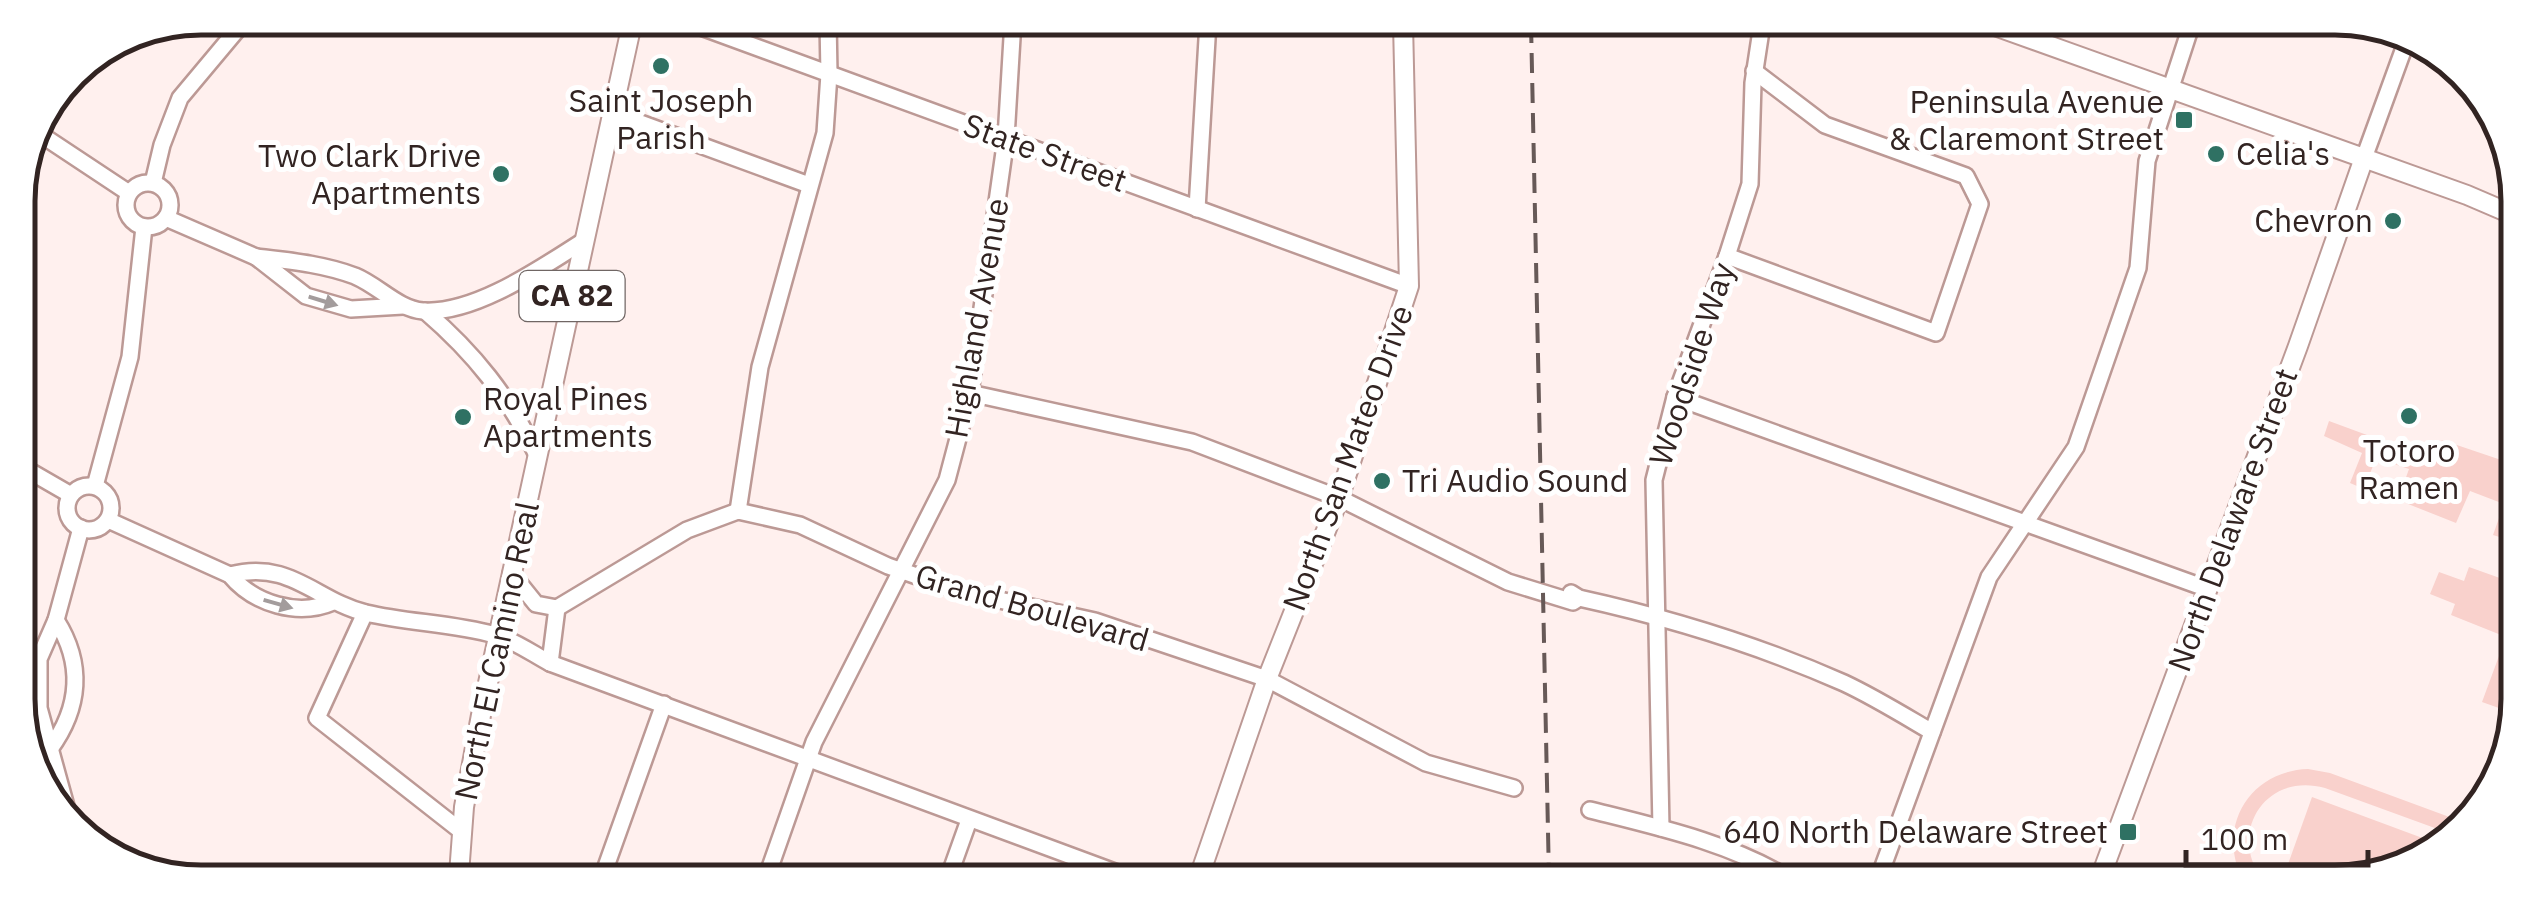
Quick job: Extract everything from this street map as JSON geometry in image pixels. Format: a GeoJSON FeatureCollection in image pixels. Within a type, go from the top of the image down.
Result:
{"type":"FeatureCollection","features":[{"type":"Feature","properties":{"kind":"main road","name":"North El Camino Real"},"geometry":{"type":"LineString","coordinates":[[459,865],[467,785],[630,35]]}},
{"type":"Feature","properties":{"kind":"main road","name":"North San Mateo Drive"},"geometry":{"type":"LineString","coordinates":[[1203,865],[1267,680],[1339,498],[1408,286],[1403,35]]}},
{"type":"Feature","properties":{"kind":"main road"},"geometry":{"type":"LineString","coordinates":[[2021,35],[2501,206]]}},
{"type":"Feature","properties":{"kind":"main road","name":"North Delaware Street"},"geometry":{"type":"LineString","coordinates":[[2105,865],[2364,158]]}},
{"type":"Feature","properties":{"kind":"street"},"geometry":{"type":"LineString","coordinates":[[226,42],[228,35]]}},
{"type":"Feature","properties":{"kind":"street"},"geometry":{"type":"LineString","coordinates":[[154,183],[162,144],[180,98],[232,35]]}},
{"type":"Feature","properties":{"kind":"street","name":"State Street"},"geometry":{"type":"LineString","coordinates":[[723,35],[1408,286]]}},
{"type":"Feature","properties":{"kind":"street"},"geometry":{"type":"LineString","coordinates":[[512,574],[536,604],[557,608],[688,530],[738,511],[760,368],[826,134],[829,35]]}},
{"type":"Feature","properties":{"kind":"street","name":"Highland Avenue"},"geometry":{"type":"LineString","coordinates":[[771,865],[809,758],[947,480],[970,394],[1006,138],[1012,35]]}},
{"type":"Feature","properties":{"kind":"street"},"geometry":{"type":"LineString","coordinates":[[1197,208],[1207,35]]}},
{"type":"Feature","properties":{"kind":"street","name":"Woodside Way"},"geometry":{"type":"LineString","coordinates":[[1661,828],[1654,480],[1675,397],[1728,256],[1750,184],[1754,72],[1760,35]]}},
{"type":"Feature","properties":{"kind":"street"},"geometry":{"type":"LineString","coordinates":[[1883,865],[1989,576],[2076,446],[2138,268],[2147,162],[2189,35]]}},
{"type":"Feature","properties":{"kind":"street"},"geometry":{"type":"LineString","coordinates":[[2364,158],[2403,51]]}},
{"type":"Feature","properties":{"kind":"street"},"geometry":{"type":"LineString","coordinates":[[1728,256],[1936,334],[1980,204],[1966,176],[1825,125],[1754,72]]}},
{"type":"Feature","properties":{"kind":"street"},"geometry":{"type":"LineString","coordinates":[[613,113],[809,184]]}},
{"type":"Feature","properties":{"kind":"street"},"geometry":{"type":"LineString","coordinates":[[48,139],[129,193]]}},
{"type":"Feature","properties":{"kind":"street"},"geometry":{"type":"LineString","coordinates":[[154,183],[169,197],[166,218],[156,226],[144,227],[127,214],[129,193],[140,184],[154,183]]}},
{"type":"Feature","properties":{"kind":"street"},"geometry":{"type":"LineString","coordinates":[[166,218],[256,257],[306,296],[350,310],[402,306],[425,311],[477,301],[524,278],[585,240]]}},
{"type":"Feature","properties":{"kind":"street"},"geometry":{"type":"LineString","coordinates":[[95,486],[130,356],[144,227]]}},
{"type":"Feature","properties":{"kind":"street"},"geometry":{"type":"LineString","coordinates":[[256,257],[340,271],[377,286],[402,306]]}},
{"type":"Feature","properties":{"kind":"street"},"geometry":{"type":"LineString","coordinates":[[425,311],[481,363],[537,455]]}},
{"type":"Feature","properties":{"kind":"street"},"geometry":{"type":"LineString","coordinates":[[970,394],[1192,442],[1339,498],[1505,579],[1510,576],[1574,593],[1579,598],[1655,614],[1740,642],[1847,684],[1932,732]]}},
{"type":"Feature","properties":{"kind":"street"},"geometry":{"type":"LineString","coordinates":[[1675,397],[2208,589]]}},
{"type":"Feature","properties":{"kind":"street"},"geometry":{"type":"LineString","coordinates":[[35,474],[71,495]]}},
{"type":"Feature","properties":{"kind":"street"},"geometry":{"type":"LineString","coordinates":[[82,486],[95,486],[110,500],[108,520],[96,529],[81,528],[68,514],[71,495],[82,486]]}},
{"type":"Feature","properties":{"kind":"street","name":"Grand Boulevard"},"geometry":{"type":"LineString","coordinates":[[738,511],[800,525],[900,571],[963,592],[1094,621],[1267,680],[1426,763],[1514,788]]}},
{"type":"Feature","properties":{"kind":"street"},"geometry":{"type":"LineString","coordinates":[[108,520],[230,574],[251,594],[286,607],[317,608],[334,602]]}},
{"type":"Feature","properties":{"kind":"street"},"geometry":{"type":"LineString","coordinates":[[61,787],[38,708],[39,670],[81,528]]}},
{"type":"Feature","properties":{"kind":"street"},"geometry":{"type":"LineString","coordinates":[[230,574],[266,572],[294,579],[318,589],[334,602],[365,613],[498,636],[550,663],[1095,865]]}},
{"type":"Feature","properties":{"kind":"street"},"geometry":{"type":"LineString","coordinates":[[550,663],[557,608]]}},
{"type":"Feature","properties":{"kind":"street"},"geometry":{"type":"LineString","coordinates":[[365,613],[317,718],[461,831]]}},
{"type":"Feature","properties":{"kind":"street"},"geometry":{"type":"LineString","coordinates":[[50,749],[67,727],[75,673],[68,638],[56,620]]}},
{"type":"Feature","properties":{"kind":"street"},"geometry":{"type":"LineString","coordinates":[[606,865],[664,704]]}},
{"type":"Feature","properties":{"kind":"street"},"geometry":{"type":"LineString","coordinates":[[1590,810],[1661,828],[1767,865]]}},
{"type":"Feature","properties":{"kind":"street"},"geometry":{"type":"LineString","coordinates":[[953,865],[969,820]]}},
{"type":"Feature","properties":{"kind":"shaded area"},"geometry":{"type":"Polygon","coordinates":[[[2329,421],[2432,459],[2442,440],[2501,460],[2501,503],[2470,491],[2456,523],[2398,500],[2409,469],[2376,458],[2364,489],[2350,483],[2362,453],[2324,436],[2329,421]]]}},
{"type":"Feature","properties":{"kind":"shaded area"},"geometry":{"type":"Polygon","coordinates":[[[2501,512],[2501,538],[2493,535],[2501,512]]]}},
{"type":"Feature","properties":{"kind":"shaded area"},"geometry":{"type":"Polygon","coordinates":[[[2469,567],[2501,578],[2501,635],[2451,615],[2455,604],[2430,594],[2439,572],[2464,581],[2469,567]]]}},
{"type":"Feature","properties":{"kind":"shaded area"},"geometry":{"type":"Polygon","coordinates":[[[2501,651],[2501,709],[2482,702],[2501,651]]]}},
{"type":"Feature","properties":{"kind":"shaded area"},"geometry":{"type":"Polygon","coordinates":[[[2308,769],[2330,773],[2451,817],[2438,829],[2325,788],[2304,785],[2285,789],[2269,798],[2251,827],[2249,845],[2254,865],[2237,865],[2233,842],[2243,806],[2269,780],[2308,769]]]}},
{"type":"Feature","properties":{"kind":"shaded area"},"geometry":{"type":"Polygon","coordinates":[[[2312,797],[2424,839],[2367,862],[2288,865],[2312,797]]]}},
{"type":"Feature","properties":{"kind":"railway"},"geometry":{"type":"LineString","coordinates":[[1531,35],[1549,865]]}},
{"type":"Feature","properties":{"kind":"place","name":"Saint Joseph Parish"},"geometry":{"type":"Point","coordinates":[661,66]}},
{"type":"Feature","properties":{"kind":"place","name":"Peninsula Avenue & Claremont Street"},"geometry":{"type":"Point","coordinates":[2184,120]}},
{"type":"Feature","properties":{"kind":"place","name":"Celia's"},"geometry":{"type":"Point","coordinates":[2216,154]}},
{"type":"Feature","properties":{"kind":"place","name":"Two Clark Drive Apartments"},"geometry":{"type":"Point","coordinates":[501,174]}},
{"type":"Feature","properties":{"kind":"place","name":"Chevron"},"geometry":{"type":"Point","coordinates":[2393,221]}},
{"type":"Feature","properties":{"kind":"place","name":"Totoro Ramen"},"geometry":{"type":"Point","coordinates":[2409,416]}},
{"type":"Feature","properties":{"kind":"place","name":"Royal Pines Apartments"},"geometry":{"type":"Point","coordinates":[463,417]}},
{"type":"Feature","properties":{"kind":"place","name":"Tri Audio Sound"},"geometry":{"type":"Point","coordinates":[1382,481]}},
{"type":"Feature","properties":{"kind":"place","name":"640 North Delaware Street"},"geometry":{"type":"Point","coordinates":[2128,832]}}]}
